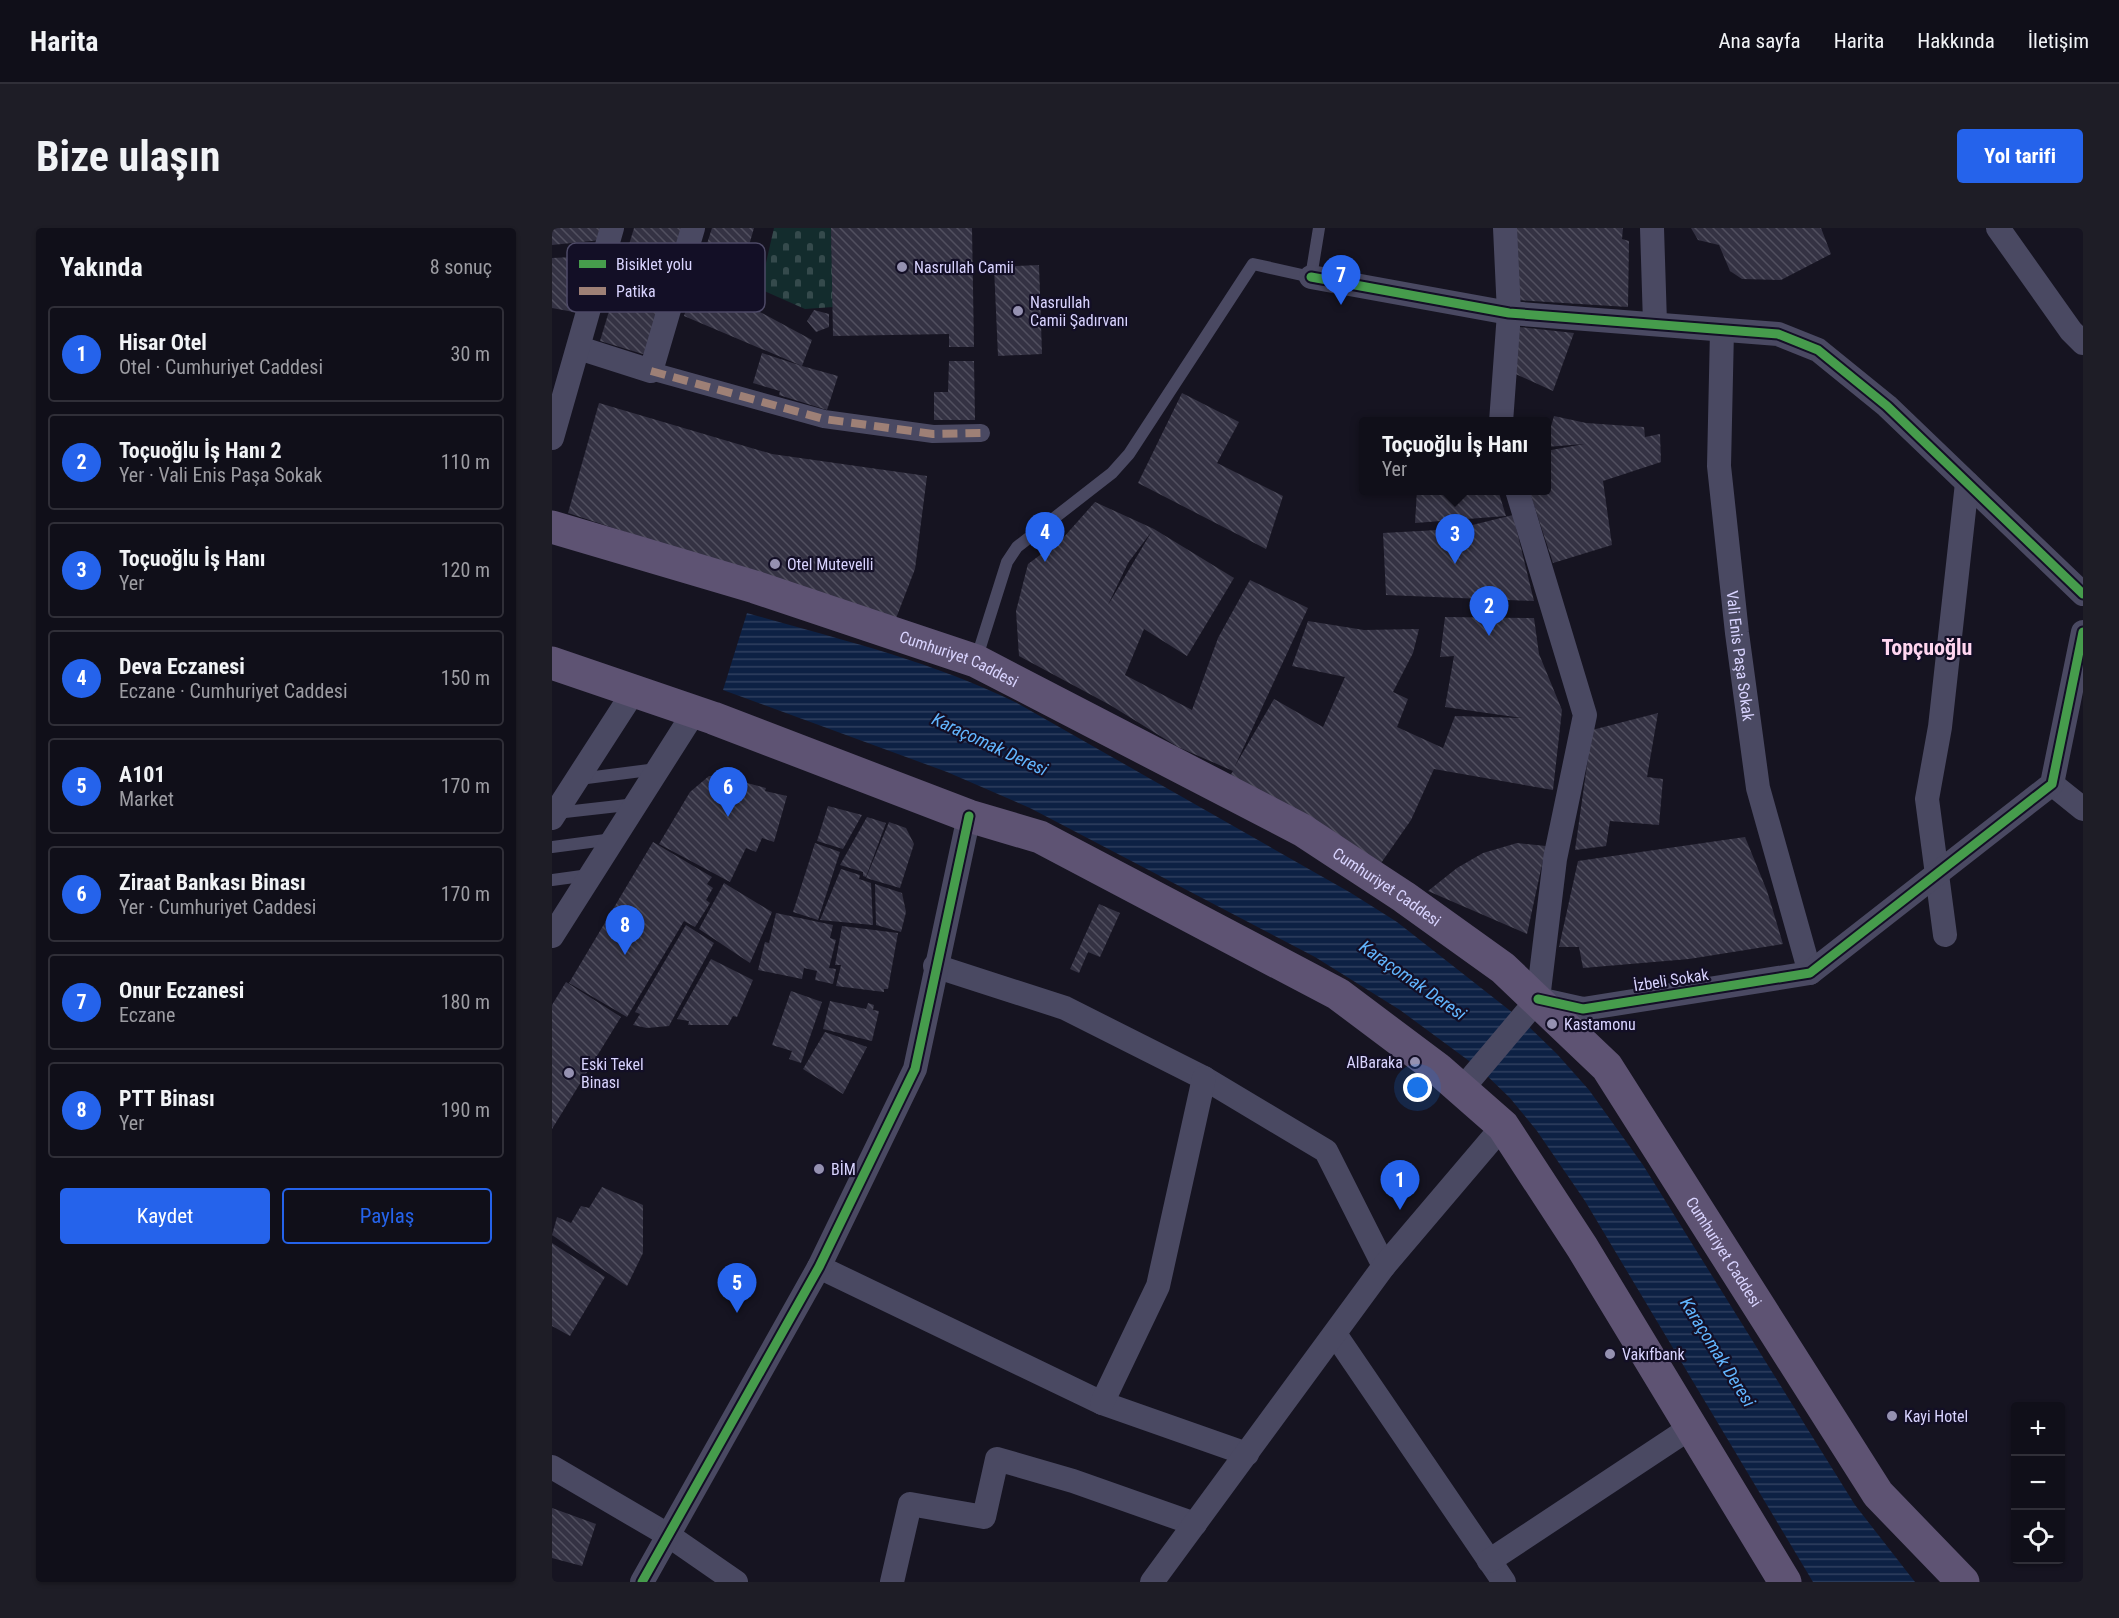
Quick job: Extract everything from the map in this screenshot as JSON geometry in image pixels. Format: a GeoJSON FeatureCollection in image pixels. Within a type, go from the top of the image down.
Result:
{"type":"FeatureCollection","features":[{"type":"Feature","properties":{"kind":"main road","name":"Cumhuriyet Caddesi"},"geometry":{"type":"LineString","coordinates":[[552,527],[755,587],[976,661],[1302,830],[1404,897],[1503,968],[1607,1067],[1878,1494],[1963,1582]]}},
{"type":"Feature","properties":{"kind":"main road"},"geometry":{"type":"LineString","coordinates":[[552,663],[695,711],[969,816],[1040,837],[1338,994],[1462,1089],[1503,1126],[1582,1246],[1785,1582]]}},
{"type":"Feature","properties":{"kind":"street"},"geometry":{"type":"LineString","coordinates":[[608,243],[612,228]]}},
{"type":"Feature","properties":{"kind":"street"},"geometry":{"type":"LineString","coordinates":[[689,243],[693,228]]}},
{"type":"Feature","properties":{"kind":"street"},"geometry":{"type":"LineString","coordinates":[[1501,417],[1509,313],[1505,228]]}},
{"type":"Feature","properties":{"kind":"street"},"geometry":{"type":"LineString","coordinates":[[1652,228],[1655,323]]}},
{"type":"Feature","properties":{"kind":"street"},"geometry":{"type":"LineString","coordinates":[[1998,228],[2071,331],[2083,343]]}},
{"type":"Feature","properties":{"kind":"street"},"geometry":{"type":"LineString","coordinates":[[1311,277],[1509,313],[1778,334],[1818,350],[1887,406],[2078,584]]}},
{"type":"Feature","properties":{"kind":"street"},"geometry":{"type":"LineString","coordinates":[[552,438],[589,312]]}},
{"type":"Feature","properties":{"kind":"street"},"geometry":{"type":"LineString","coordinates":[[651,371],[668,312]]}},
{"type":"Feature","properties":{"kind":"street","name":"Vali Enis Paşa Sokak"},"geometry":{"type":"LineString","coordinates":[[1722,330],[1719,466],[1737,633],[1758,788],[1810,973]]}},
{"type":"Feature","properties":{"kind":"street"},"geometry":{"type":"LineString","coordinates":[[579,348],[651,371],[824,419],[933,434],[981,433]]}},
{"type":"Feature","properties":{"kind":"street"},"geometry":{"type":"LineString","coordinates":[[1945,935],[1927,799],[1940,727],[1967,483]]}},
{"type":"Feature","properties":{"kind":"street"},"geometry":{"type":"LineString","coordinates":[[1462,1089],[1538,999],[1555,859],[1585,715],[1519,495]]}},
{"type":"Feature","properties":{"kind":"street"},"geometry":{"type":"LineString","coordinates":[[1810,973],[2052,784],[2082,642]]}},
{"type":"Feature","properties":{"kind":"street"},"geometry":{"type":"LineString","coordinates":[[553,816],[634,691]]}},
{"type":"Feature","properties":{"kind":"street"},"geometry":{"type":"LineString","coordinates":[[552,936],[560,911],[591,875],[695,711]]}},
{"type":"Feature","properties":{"kind":"street"},"geometry":{"type":"LineString","coordinates":[[2052,784],[2083,808]]}},
{"type":"Feature","properties":{"kind":"street"},"geometry":{"type":"LineString","coordinates":[[642,1582],[819,1267],[915,1069],[935,966],[969,816]]}},
{"type":"Feature","properties":{"kind":"street"},"geometry":{"type":"LineString","coordinates":[[935,966],[1065,1008],[1204,1078],[1326,1151],[1384,1266]]}},
{"type":"Feature","properties":{"kind":"street","name":"İzbeli Sokak"},"geometry":{"type":"LineString","coordinates":[[1538,999],[1583,1009],[1810,973]]}},
{"type":"Feature","properties":{"kind":"street"},"geometry":{"type":"LineString","coordinates":[[1102,1403],[1158,1286],[1204,1078]]}},
{"type":"Feature","properties":{"kind":"street"},"geometry":{"type":"LineString","coordinates":[[1152,1582],[1384,1266],[1503,1126]]}},
{"type":"Feature","properties":{"kind":"street"},"geometry":{"type":"LineString","coordinates":[[819,1267],[1102,1403],[1246,1454]]}},
{"type":"Feature","properties":{"kind":"street"},"geometry":{"type":"LineString","coordinates":[[1335,1334],[1504,1582]]}},
{"type":"Feature","properties":{"kind":"street"},"geometry":{"type":"LineString","coordinates":[[1489,1561],[1690,1428]]}},
{"type":"Feature","properties":{"kind":"street"},"geometry":{"type":"LineString","coordinates":[[892,1582],[910,1504],[984,1517],[997,1459],[1073,1480],[1195,1524]]}},
{"type":"Feature","properties":{"kind":"street"},"geometry":{"type":"LineString","coordinates":[[552,1467],[668,1535],[736,1582]]}},
{"type":"Feature","properties":{"kind":"lane"},"geometry":{"type":"LineString","coordinates":[[976,661],[1010,557],[1022,543],[1112,473],[1129,454],[1253,264],[1311,277],[1319,228]]}},
{"type":"Feature","properties":{"kind":"lane"},"geometry":{"type":"LineString","coordinates":[[578,779],[658,769]]}},
{"type":"Feature","properties":{"kind":"lane"},"geometry":{"type":"LineString","coordinates":[[553,816],[636,804]]}},
{"type":"Feature","properties":{"kind":"lane"},"geometry":{"type":"LineString","coordinates":[[552,847],[614,839]]}},
{"type":"Feature","properties":{"kind":"lane"},"geometry":{"type":"LineString","coordinates":[[552,880],[591,875]]}},
{"type":"Feature","properties":{"kind":"green space"},"geometry":{"type":"Polygon","coordinates":[[[774,228],[831,228],[833,307],[805,309],[765,291],[765,267],[774,228]]]}},
{"type":"Feature","properties":{"kind":"water","name":"Karaçomak Deresi"},"geometry":{"type":"Polygon","coordinates":[[[747,613],[918,663],[985,688],[1017,703],[1351,893],[1397,922],[1522,1020],[1589,1090],[1643,1165],[1855,1505],[1915,1582],[1813,1582],[1585,1201],[1537,1131],[1510,1098],[1480,1069],[1400,1010],[1315,957],[1030,808],[947,772],[723,690],[747,613]]]}},
{"type":"Feature","properties":{"kind":"building"},"geometry":{"type":"Polygon","coordinates":[[[552,228],[603,228],[601,240],[552,245],[552,228]]]}},
{"type":"Feature","properties":{"kind":"building"},"geometry":{"type":"Polygon","coordinates":[[[634,228],[683,228],[679,243],[629,243],[634,228]]]}},
{"type":"Feature","properties":{"kind":"building"},"geometry":{"type":"Polygon","coordinates":[[[712,228],[754,228],[750,243],[707,243],[712,228]]]}},
{"type":"Feature","properties":{"kind":"building","name":"Nasrullah Camii"},"geometry":{"type":"Polygon","coordinates":[[[831,228],[972,228],[974,347],[949,347],[949,334],[833,336],[831,228]]]}},
{"type":"Feature","properties":{"kind":"building"},"geometry":{"type":"Polygon","coordinates":[[[1516,228],[1623,228],[1622,239],[1629,241],[1628,307],[1517,300],[1516,228]]]}},
{"type":"Feature","properties":{"kind":"building"},"geometry":{"type":"Polygon","coordinates":[[[1691,228],[1821,228],[1831,254],[1781,280],[1742,279],[1730,271],[1719,245],[1698,240],[1691,228]]]}},
{"type":"Feature","properties":{"kind":"building"},"geometry":{"type":"Polygon","coordinates":[[[567,257],[567,311],[552,308],[552,258],[567,257]]]}},
{"type":"Feature","properties":{"kind":"building","name":"Nasrullah Camii Şadırvanı"},"geometry":{"type":"Polygon","coordinates":[[[1039,265],[1042,354],[998,356],[994,267],[1039,265]]]}},
{"type":"Feature","properties":{"kind":"building"},"geometry":{"type":"Polygon","coordinates":[[[814,310],[829,314],[829,327],[816,332],[807,321],[814,310]]]}},
{"type":"Feature","properties":{"kind":"building"},"geometry":{"type":"Polygon","coordinates":[[[609,312],[659,312],[646,355],[600,341],[609,312]]]}},
{"type":"Feature","properties":{"kind":"building"},"geometry":{"type":"Polygon","coordinates":[[[685,312],[760,312],[812,340],[802,366],[684,316],[685,312]]]}},
{"type":"Feature","properties":{"kind":"building"},"geometry":{"type":"Polygon","coordinates":[[[1519,327],[1574,333],[1553,391],[1509,371],[1519,327]]]}},
{"type":"Feature","properties":{"kind":"building"},"geometry":{"type":"Polygon","coordinates":[[[762,353],[838,376],[827,410],[779,395],[780,391],[753,383],[762,353]]]}},
{"type":"Feature","properties":{"kind":"building"},"geometry":{"type":"Polygon","coordinates":[[[949,361],[974,361],[975,420],[934,420],[934,392],[948,392],[949,361]]]}},
{"type":"Feature","properties":{"kind":"building"},"geometry":{"type":"Polygon","coordinates":[[[1182,393],[1239,422],[1217,463],[1283,496],[1266,549],[1138,483],[1182,393]]]}},
{"type":"Feature","properties":{"kind":"building"},"geometry":{"type":"Polygon","coordinates":[[[599,403],[772,454],[927,476],[915,569],[895,621],[568,513],[599,403]]]}},
{"type":"Feature","properties":{"kind":"building"},"geometry":{"type":"Polygon","coordinates":[[[1554,416],[1586,423],[1644,427],[1645,437],[1660,434],[1661,462],[1603,481],[1612,545],[1553,563],[1531,495],[1551,495],[1551,450],[1584,444],[1551,447],[1551,426],[1554,416]]]}},
{"type":"Feature","properties":{"kind":"building"},"geometry":{"type":"Polygon","coordinates":[[[1417,495],[1500,495],[1506,516],[1415,523],[1417,495]]]}},
{"type":"Feature","properties":{"kind":"building"},"geometry":{"type":"Polygon","coordinates":[[[1095,502],[1154,529],[1234,578],[1187,656],[1144,629],[1125,675],[1192,710],[1218,638],[1250,580],[1308,608],[1235,766],[1274,699],[1323,727],[1345,677],[1292,666],[1308,621],[1364,630],[1419,629],[1413,653],[1393,692],[1408,699],[1397,727],[1443,748],[1455,716],[1522,718],[1445,707],[1454,656],[1440,657],[1445,617],[1534,618],[1539,654],[1562,710],[1553,790],[1434,769],[1411,820],[1379,866],[1222,788],[1233,771],[1178,747],[1110,705],[1019,656],[1016,611],[1028,564],[1063,538],[1095,502]],[[1152,531],[1128,563],[1108,605],[1152,531]]]}},
{"type":"Feature","properties":{"kind":"building"},"geometry":{"type":"Polygon","coordinates":[[[1513,515],[1534,601],[1386,595],[1383,533],[1456,529],[1513,515]]]}},
{"type":"Feature","properties":{"kind":"building"},"geometry":{"type":"Polygon","coordinates":[[[1658,713],[1647,777],[1663,779],[1659,825],[1610,821],[1606,846],[1575,850],[1592,730],[1658,713]]]}},
{"type":"Feature","properties":{"kind":"building"},"geometry":{"type":"Polygon","coordinates":[[[709,776],[721,776],[787,796],[774,842],[762,838],[756,852],[746,848],[730,882],[659,844],[690,792],[709,776]]]}},
{"type":"Feature","properties":{"kind":"building"},"geometry":{"type":"Polygon","coordinates":[[[828,806],[862,815],[843,849],[817,841],[828,806]]]}},
{"type":"Feature","properties":{"kind":"building"},"geometry":{"type":"Polygon","coordinates":[[[867,817],[886,823],[866,877],[863,876],[863,872],[840,865],[867,817]]]}},
{"type":"Feature","properties":{"kind":"building"},"geometry":{"type":"Polygon","coordinates":[[[889,822],[906,828],[914,844],[900,888],[866,878],[889,822]]]}},
{"type":"Feature","properties":{"kind":"building"},"geometry":{"type":"Polygon","coordinates":[[[1745,837],[1767,891],[1783,944],[1689,959],[1583,968],[1579,947],[1559,947],[1578,861],[1745,837]]]}},
{"type":"Feature","properties":{"kind":"building"},"geometry":{"type":"Polygon","coordinates":[[[653,842],[712,877],[707,884],[713,888],[706,900],[710,903],[695,927],[684,921],[627,1017],[569,983],[653,842]]]}},
{"type":"Feature","properties":{"kind":"building"},"geometry":{"type":"Polygon","coordinates":[[[815,843],[840,852],[818,920],[793,912],[815,843]]]}},
{"type":"Feature","properties":{"kind":"building"},"geometry":{"type":"Polygon","coordinates":[[[1517,843],[1546,846],[1527,934],[1428,891],[1457,868],[1483,853],[1517,843]]]}},
{"type":"Feature","properties":{"kind":"building"},"geometry":{"type":"Polygon","coordinates":[[[841,869],[860,875],[859,879],[871,883],[873,925],[820,920],[841,869]]]}},
{"type":"Feature","properties":{"kind":"building"},"geometry":{"type":"Polygon","coordinates":[[[724,883],[772,912],[750,963],[699,929],[724,883]]]}},
{"type":"Feature","properties":{"kind":"building"},"geometry":{"type":"Polygon","coordinates":[[[875,884],[902,893],[906,912],[901,932],[876,925],[875,884]]]}},
{"type":"Feature","properties":{"kind":"building"},"geometry":{"type":"Polygon","coordinates":[[[1099,904],[1120,913],[1100,957],[1088,952],[1079,973],[1070,969],[1099,904]]]}},
{"type":"Feature","properties":{"kind":"building"},"geometry":{"type":"Polygon","coordinates":[[[776,913],[833,925],[830,938],[836,940],[829,968],[836,969],[833,984],[815,980],[817,971],[804,968],[802,979],[758,970],[765,942],[769,943],[776,913]]]}},
{"type":"Feature","properties":{"kind":"building"},"geometry":{"type":"Polygon","coordinates":[[[686,925],[714,943],[669,1026],[647,1028],[633,1025],[640,1014],[635,1012],[686,925]]]}},
{"type":"Feature","properties":{"kind":"building"},"geometry":{"type":"Polygon","coordinates":[[[842,926],[898,933],[888,989],[884,989],[884,992],[836,986],[841,965],[835,965],[842,926]]]}},
{"type":"Feature","properties":{"kind":"building"},"geometry":{"type":"Polygon","coordinates":[[[711,959],[753,980],[737,1017],[733,1016],[728,1025],[688,1025],[689,1021],[677,1019],[711,959]]]}},
{"type":"Feature","properties":{"kind":"building","name":"Eski Tekel Binası"},"geometry":{"type":"Polygon","coordinates":[[[566,982],[621,1017],[552,1129],[552,1005],[566,982]]]}},
{"type":"Feature","properties":{"kind":"building"},"geometry":{"type":"Polygon","coordinates":[[[791,991],[822,1002],[801,1063],[789,1059],[792,1051],[772,1045],[791,991]]]}},
{"type":"Feature","properties":{"kind":"building"},"geometry":{"type":"Polygon","coordinates":[[[830,1001],[866,1009],[868,1003],[874,1005],[873,1010],[879,1011],[872,1041],[823,1029],[830,1001]]]}},
{"type":"Feature","properties":{"kind":"building"},"geometry":{"type":"Polygon","coordinates":[[[825,1032],[867,1047],[843,1094],[803,1069],[825,1032]]]}},
{"type":"Feature","properties":{"kind":"building"},"geometry":{"type":"Polygon","coordinates":[[[602,1187],[643,1205],[643,1253],[627,1286],[552,1235],[557,1217],[571,1223],[581,1206],[589,1208],[602,1187]]]}},
{"type":"Feature","properties":{"kind":"building"},"geometry":{"type":"Polygon","coordinates":[[[552,1243],[605,1277],[570,1336],[552,1326],[552,1243]]]}},
{"type":"Feature","properties":{"kind":"building"},"geometry":{"type":"Polygon","coordinates":[[[552,1508],[596,1524],[582,1566],[552,1558],[552,1508]]]}},
{"type":"Feature","properties":{"kind":"marked path"},"geometry":{"type":"LineString","coordinates":[[651,371],[824,419],[933,434],[981,433]]}},
{"type":"Feature","properties":{"kind":"cycle path"},"geometry":{"type":"LineString","coordinates":[[1311,277],[1509,313],[1778,334],[1818,350],[1887,406],[2083,594]]}},
{"type":"Feature","properties":{"kind":"cycle path"},"geometry":{"type":"LineString","coordinates":[[1538,999],[1583,1009],[1810,973],[2052,784],[2083,632]]}},
{"type":"Feature","properties":{"kind":"cycle path"},"geometry":{"type":"LineString","coordinates":[[642,1582],[819,1267],[915,1069],[969,816]]}},
{"type":"Feature","properties":{"kind":"place","name":"Nasrullah Camii"},"geometry":{"type":"Point","coordinates":[902,267]}},
{"type":"Feature","properties":{"kind":"place","name":"Onur Eczanesi"},"geometry":{"type":"Point","coordinates":[1341,305]}},
{"type":"Feature","properties":{"kind":"place","name":"Nasrullah Camii Şadırvanı"},"geometry":{"type":"Point","coordinates":[1018,311]}},
{"type":"Feature","properties":{"kind":"place","name":"Deva Eczanesi"},"geometry":{"type":"Point","coordinates":[1045,562]}},
{"type":"Feature","properties":{"kind":"place","name":"Otel Mutevelli"},"geometry":{"type":"Point","coordinates":[775,564]}},
{"type":"Feature","properties":{"kind":"place","name":"Toçuoğlu İş Hanı"},"geometry":{"type":"Point","coordinates":[1455,564]}},
{"type":"Feature","properties":{"kind":"place","name":"Toçuoğlu İş Hanı 2"},"geometry":{"type":"Point","coordinates":[1489,636]}},
{"type":"Feature","properties":{"kind":"place","name":"Ziraat Bankası Binası"},"geometry":{"type":"Point","coordinates":[728,817]}},
{"type":"Feature","properties":{"kind":"place","name":"PTT Binası"},"geometry":{"type":"Point","coordinates":[625,955]}},
{"type":"Feature","properties":{"kind":"place","name":"Kastamonu"},"geometry":{"type":"Point","coordinates":[1552,1024]}},
{"type":"Feature","properties":{"kind":"place","name":"AlBaraka"},"geometry":{"type":"Point","coordinates":[1415,1062]}},
{"type":"Feature","properties":{"kind":"place","name":"Eski Tekel Binası"},"geometry":{"type":"Point","coordinates":[569,1073]}},
{"type":"Feature","properties":{"kind":"place","name":"BİM"},"geometry":{"type":"Point","coordinates":[819,1169]}},
{"type":"Feature","properties":{"kind":"place","name":"Hisar Otel"},"geometry":{"type":"Point","coordinates":[1400,1210]}},
{"type":"Feature","properties":{"kind":"place","name":"A101"},"geometry":{"type":"Point","coordinates":[737,1313]}},
{"type":"Feature","properties":{"kind":"place","name":"Vakıfbank"},"geometry":{"type":"Point","coordinates":[1610,1354]}},
{"type":"Feature","properties":{"kind":"place","name":"Kayi Hotel"},"geometry":{"type":"Point","coordinates":[1892,1416]}},
{"type":"Feature","properties":{"kind":"district","name":"Topçuoğlu"},"geometry":{"type":"Point","coordinates":[1927,647]}}]}
